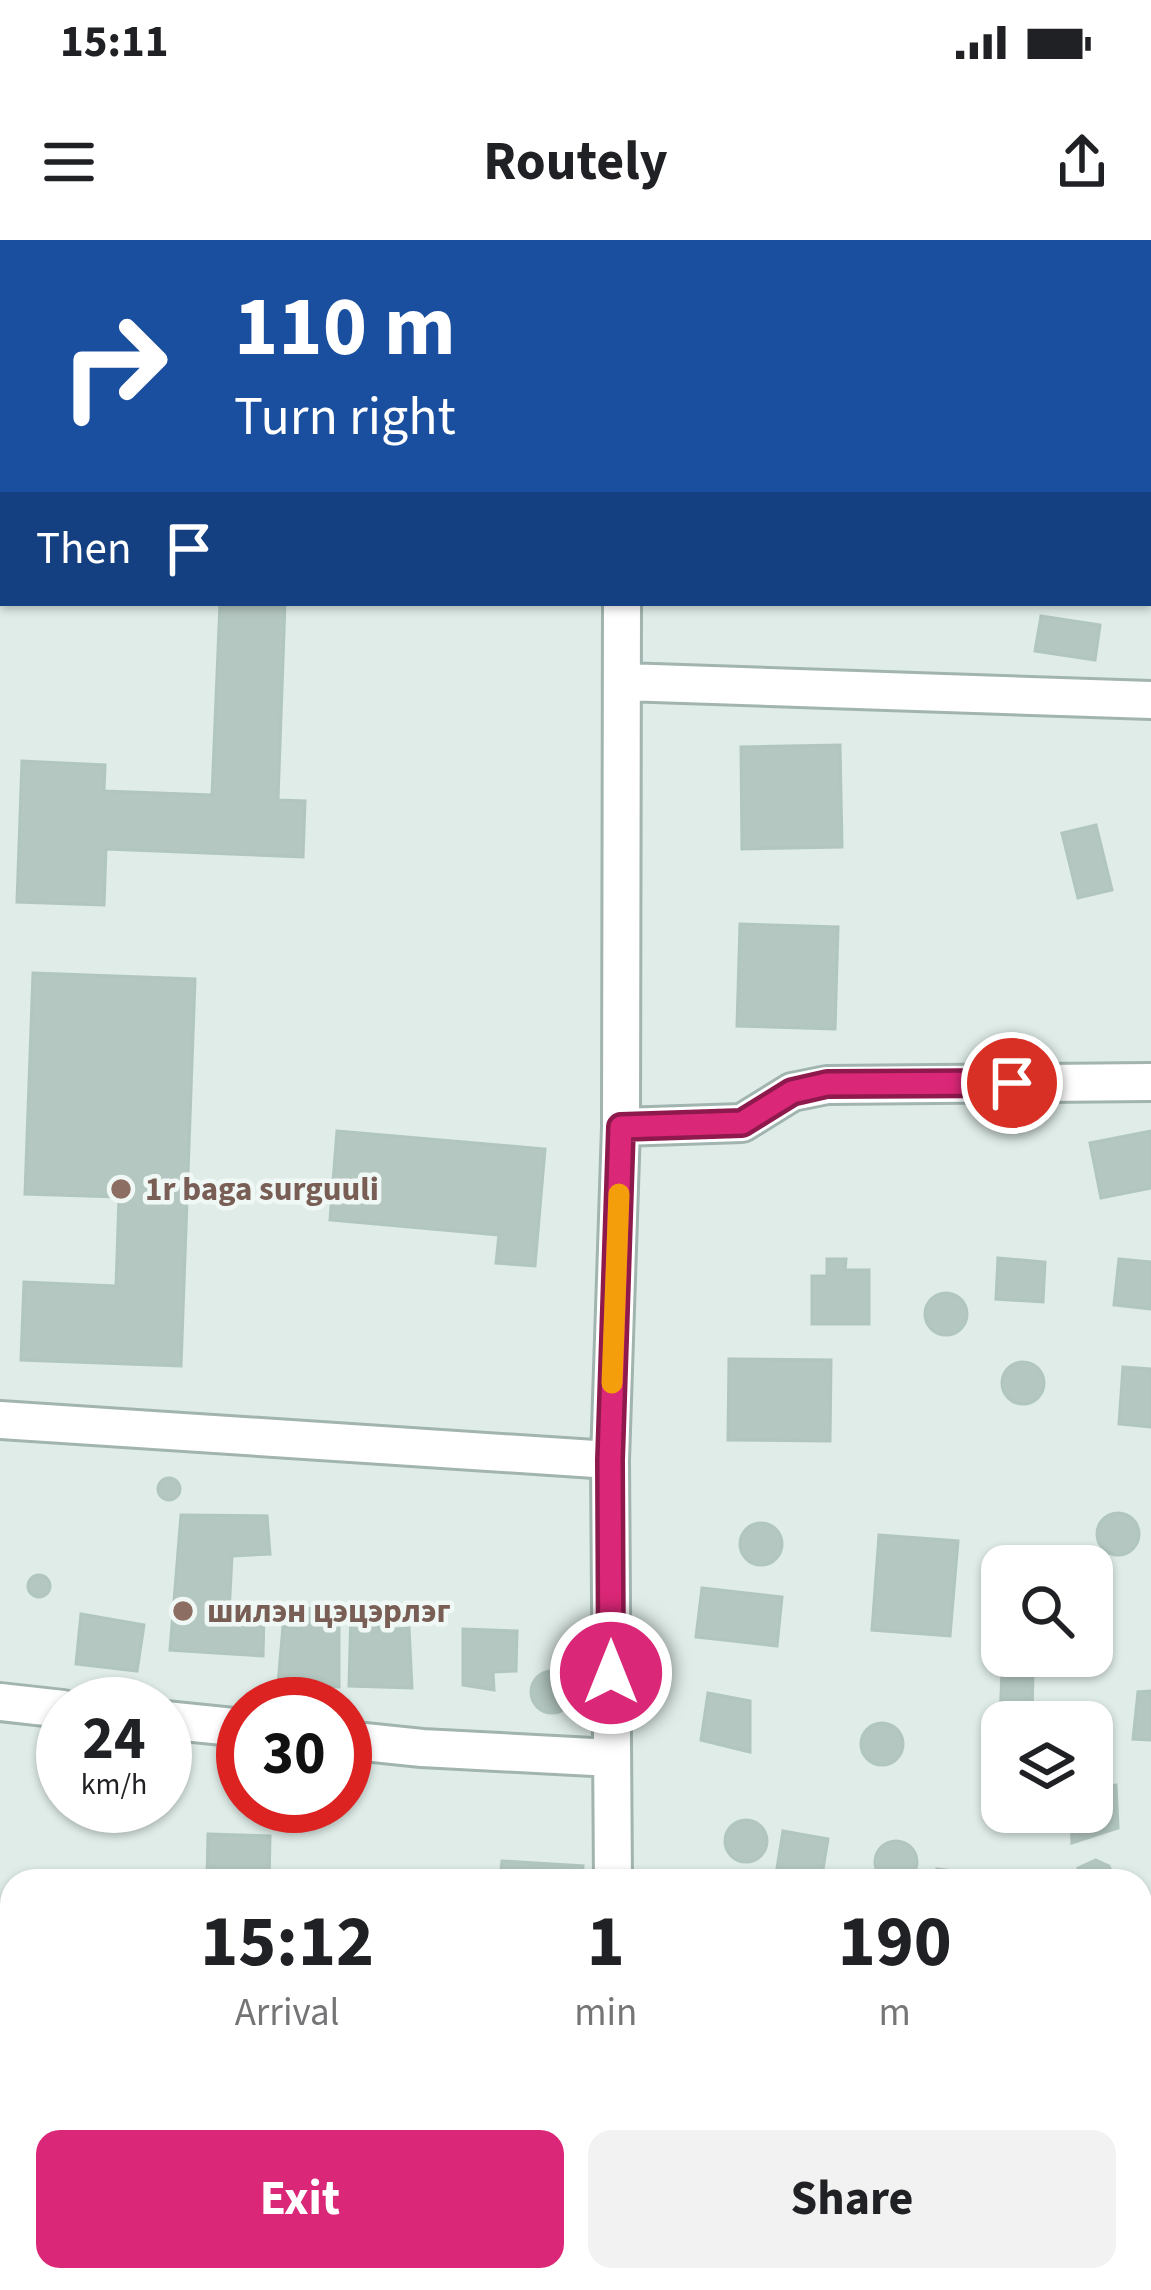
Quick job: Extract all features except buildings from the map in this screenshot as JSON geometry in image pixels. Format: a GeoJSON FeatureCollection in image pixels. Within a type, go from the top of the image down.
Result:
{"type":"FeatureCollection","features":[{"type":"Feature","properties":{"kind":"street"},"geometry":{"type":"LineString","coordinates":[[613,1869],[610,1460],[621,1127],[622,606]]}},
{"type":"Feature","properties":{"kind":"street"},"geometry":{"type":"LineString","coordinates":[[624,682],[1151,700]]}},
{"type":"Feature","properties":{"kind":"street"},"geometry":{"type":"LineString","coordinates":[[621,1127],[742,1123],[792,1092],[827,1084],[1151,1082]]}},
{"type":"Feature","properties":{"kind":"street"},"geometry":{"type":"LineString","coordinates":[[0,1420],[610,1460]]}},
{"type":"Feature","properties":{"kind":"street"},"geometry":{"type":"LineString","coordinates":[[0,1702],[36,1706]]}},
{"type":"Feature","properties":{"kind":"street"},"geometry":{"type":"LineString","coordinates":[[372,1743],[612,1758]]}},
{"type":"Feature","properties":{"kind":"slow traffic"},"geometry":{"type":"LineString","coordinates":[[612,1383],[619,1194]]}},
{"type":"Feature","properties":{"kind":"place","name":"1r baga surguuli"},"geometry":{"type":"Point","coordinates":[121,1189]}},
{"type":"Feature","properties":{"kind":"place","name":"шилэн цэцэрлэг"},"geometry":{"type":"Point","coordinates":[183,1611]}},
{"type":"Feature","properties":{"kind":"route"},"geometry":{"type":"LineString","coordinates":[[611,1673],[610,1460],[621,1127],[742,1123],[792,1092],[827,1084],[1012,1083]]}}]}
